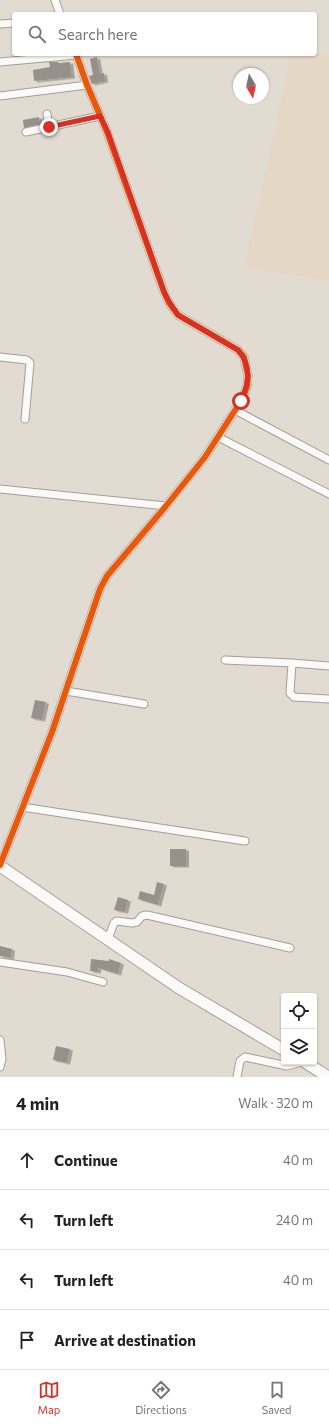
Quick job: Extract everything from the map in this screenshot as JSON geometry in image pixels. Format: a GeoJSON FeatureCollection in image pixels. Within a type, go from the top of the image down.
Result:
{"type":"FeatureCollection","features":[{"type":"Feature","properties":{"kind":"main road"},"geometry":{"type":"LineString","coordinates":[[0,865],[179,988],[281,1048]]}},
{"type":"Feature","properties":{"kind":"main road"},"geometry":{"type":"LineString","coordinates":[[309,1065],[328,1077]]}},
{"type":"Feature","properties":{"kind":"street"},"geometry":{"type":"LineString","coordinates":[[56,0],[59,12]]}},
{"type":"Feature","properties":{"kind":"street"},"geometry":{"type":"LineString","coordinates":[[0,24],[12,23]]}},
{"type":"Feature","properties":{"kind":"street"},"geometry":{"type":"LineString","coordinates":[[0,62],[65,56]]}},
{"type":"Feature","properties":{"kind":"street"},"geometry":{"type":"LineString","coordinates":[[0,865],[52,732],[103,582],[205,457],[236,410],[247,387],[248,376],[244,357],[238,350],[178,315],[164,292],[108,132],[87,85],[76,56]]}},
{"type":"Feature","properties":{"kind":"street"},"geometry":{"type":"LineString","coordinates":[[0,96],[87,85]]}},
{"type":"Feature","properties":{"kind":"street"},"geometry":{"type":"LineString","coordinates":[[48,114],[49,127]]}},
{"type":"Feature","properties":{"kind":"street"},"geometry":{"type":"LineString","coordinates":[[26,132],[100,116]]}},
{"type":"Feature","properties":{"kind":"street"},"geometry":{"type":"LineString","coordinates":[[0,357],[27,360],[30,363],[25,419]]}},
{"type":"Feature","properties":{"kind":"street"},"geometry":{"type":"LineString","coordinates":[[236,410],[329,460]]}},
{"type":"Feature","properties":{"kind":"street"},"geometry":{"type":"LineString","coordinates":[[218,437],[329,494]]}},
{"type":"Feature","properties":{"kind":"street"},"geometry":{"type":"LineString","coordinates":[[0,489],[166,506]]}},
{"type":"Feature","properties":{"kind":"street"},"geometry":{"type":"LineString","coordinates":[[225,660],[329,666]]}},
{"type":"Feature","properties":{"kind":"street"},"geometry":{"type":"LineString","coordinates":[[292,663],[290,693],[294,698],[329,699]]}},
{"type":"Feature","properties":{"kind":"street"},"geometry":{"type":"LineString","coordinates":[[66,691],[144,704]]}},
{"type":"Feature","properties":{"kind":"street"},"geometry":{"type":"LineString","coordinates":[[22,808],[245,841]]}},
{"type":"Feature","properties":{"kind":"street"},"geometry":{"type":"LineString","coordinates":[[108,939],[114,923],[117,921],[132,923],[137,922],[142,916],[147,915],[290,948]]}},
{"type":"Feature","properties":{"kind":"street"},"geometry":{"type":"LineString","coordinates":[[0,962],[67,972],[103,982]]}},
{"type":"Feature","properties":{"kind":"street"},"geometry":{"type":"LineString","coordinates":[[0,1040],[2,1059],[0,1067]]}},
{"type":"Feature","properties":{"kind":"street"},"geometry":{"type":"LineString","coordinates":[[237,1077],[240,1061],[245,1057],[281,1065]]}},
{"type":"Feature","properties":{"kind":"shaded area"},"geometry":{"type":"Polygon","coordinates":[[[317,52],[329,52],[329,281],[244,268],[291,56],[317,56],[317,52]]]}},
{"type":"Feature","properties":{"kind":"building"},"geometry":{"type":"Polygon","coordinates":[[[97,57],[100,74],[104,73],[105,81],[92,84],[89,76],[93,75],[90,59],[97,57]]]}},
{"type":"Feature","properties":{"kind":"building"},"geometry":{"type":"Polygon","coordinates":[[[49,62],[70,62],[72,77],[34,81],[33,70],[50,67],[49,62]]]}},
{"type":"Feature","properties":{"kind":"building"},"geometry":{"type":"Polygon","coordinates":[[[39,117],[40,124],[24,128],[23,120],[39,117]]]}},
{"type":"Feature","properties":{"kind":"building"},"geometry":{"type":"Polygon","coordinates":[[[35,700],[46,702],[42,720],[31,718],[35,700]]]}},
{"type":"Feature","properties":{"kind":"building"},"geometry":{"type":"Polygon","coordinates":[[[170,849],[186,849],[186,866],[170,866],[170,849]]]}},
{"type":"Feature","properties":{"kind":"building"},"geometry":{"type":"Polygon","coordinates":[[[157,882],[164,884],[158,905],[138,899],[140,891],[154,895],[157,882]]]}},
{"type":"Feature","properties":{"kind":"building"},"geometry":{"type":"Polygon","coordinates":[[[118,897],[128,900],[125,912],[114,910],[118,897]]]}},
{"type":"Feature","properties":{"kind":"building"},"geometry":{"type":"Polygon","coordinates":[[[0,946],[12,949],[11,958],[0,956],[0,946]]]}},
{"type":"Feature","properties":{"kind":"building"},"geometry":{"type":"Polygon","coordinates":[[[91,959],[109,961],[109,959],[121,963],[118,974],[98,968],[98,972],[90,971],[91,959]]]}},
{"type":"Feature","properties":{"kind":"building"},"geometry":{"type":"Polygon","coordinates":[[[56,1046],[70,1049],[67,1063],[53,1060],[56,1046]]]}},
{"type":"Feature","properties":{"kind":"cycle path"},"geometry":{"type":"LineString","coordinates":[[0,865],[52,732],[100,589],[107,576],[205,457],[241,401],[247,387],[248,376],[244,357],[238,350],[178,315],[169,303],[107,132],[77,56]]}},
{"type":"Feature","properties":{"kind":"route"},"geometry":{"type":"LineString","coordinates":[[49,127],[100,116],[108,132],[164,292],[170,303],[178,315],[238,350],[244,357],[248,376],[247,387],[241,401]]}}]}
